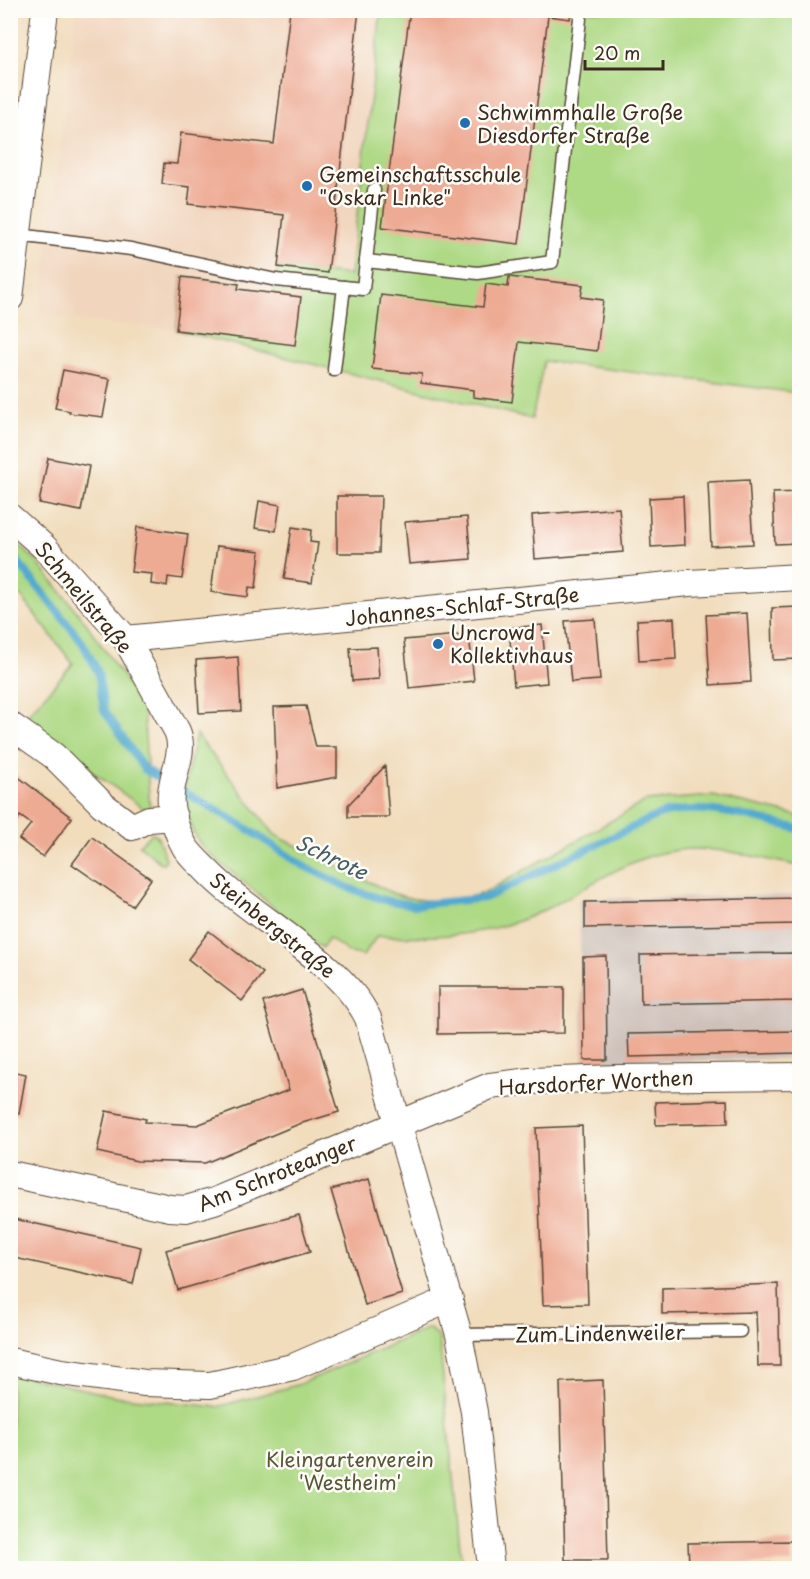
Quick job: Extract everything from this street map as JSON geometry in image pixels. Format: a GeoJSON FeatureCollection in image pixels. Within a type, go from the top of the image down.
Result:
{"type":"FeatureCollection","features":[{"type":"Feature","properties":{"kind":"street"},"geometry":{"type":"LineString","coordinates":[[10,298],[45,10]]}},
{"type":"Feature","properties":{"kind":"street","name":"Schmeilstraße"},"geometry":{"type":"LineString","coordinates":[[10,517],[44,547],[126,639],[177,731],[180,746],[172,806]]}},
{"type":"Feature","properties":{"kind":"street","name":"Johannes-Schlaf-Straße"},"geometry":{"type":"LineString","coordinates":[[126,639],[688,583],[800,577]]}},
{"type":"Feature","properties":{"kind":"street"},"geometry":{"type":"LineString","coordinates":[[10,725],[54,756],[103,805],[132,827],[172,806]]}},
{"type":"Feature","properties":{"kind":"street","name":"Steinbergstraße"},"geometry":{"type":"LineString","coordinates":[[172,806],[186,848],[220,885],[336,975],[354,994],[371,1026],[400,1123]]}},
{"type":"Feature","properties":{"kind":"street","name":"Harsdorfer Worthen"},"geometry":{"type":"LineString","coordinates":[[400,1123],[475,1092],[518,1082],[800,1076]]}},
{"type":"Feature","properties":{"kind":"street"},"geometry":{"type":"LineString","coordinates":[[400,1123],[459,1335],[474,1412],[491,1569]]}},
{"type":"Feature","properties":{"kind":"street","name":"Am Schroteanger"},"geometry":{"type":"LineString","coordinates":[[10,1174],[170,1208],[186,1209],[214,1201],[400,1123]]}},
{"type":"Feature","properties":{"kind":"street"},"geometry":{"type":"LineString","coordinates":[[10,1361],[61,1372],[145,1383],[210,1385],[292,1367],[450,1299]]}},
{"type":"Feature","properties":{"kind":"lane"},"geometry":{"type":"LineString","coordinates":[[366,261],[478,273],[552,262],[581,10]]}},
{"type":"Feature","properties":{"kind":"lane"},"geometry":{"type":"LineString","coordinates":[[18,235],[131,249],[276,280],[363,289],[374,190]]}},
{"type":"Feature","properties":{"kind":"lane"},"geometry":{"type":"LineString","coordinates":[[334,370],[344,287]]}},
{"type":"Feature","properties":{"kind":"lane","name":"Zum Lindenweiler"},"geometry":{"type":"LineString","coordinates":[[459,1335],[740,1331]]}},
{"type":"Feature","properties":{"kind":"shaded area"},"geometry":{"type":"Polygon","coordinates":[[[76,11],[381,11],[350,275],[278,267],[274,294],[183,278],[176,330],[40,315],[76,11]]]}},
{"type":"Feature","properties":{"kind":"shaded area"},"geometry":{"type":"Polygon","coordinates":[[[799,895],[799,1058],[583,1063],[579,899],[799,895]]]}},
{"type":"Feature","properties":{"kind":"green space"},"geometry":{"type":"Polygon","coordinates":[[[381,11],[799,11],[799,393],[544,361],[532,419],[176,330],[182,277],[239,284],[238,289],[274,294],[278,267],[350,275],[381,11]]]}},
{"type":"Feature","properties":{"kind":"green space"},"geometry":{"type":"Polygon","coordinates":[[[11,537],[38,563],[86,623],[143,706],[150,810],[146,810],[22,721],[73,664],[21,596],[11,594],[11,537]]]}},
{"type":"Feature","properties":{"kind":"green space"},"geometry":{"type":"Polygon","coordinates":[[[196,734],[275,835],[403,897],[438,900],[484,893],[646,801],[713,796],[799,816],[799,866],[708,849],[660,853],[610,873],[546,909],[505,925],[442,936],[377,936],[363,956],[348,952],[329,938],[322,948],[202,847],[193,832],[182,800],[196,734]]]}},
{"type":"Feature","properties":{"kind":"green space"},"geometry":{"type":"Polygon","coordinates":[[[152,833],[157,835],[166,860],[162,864],[139,845],[152,833]]]}},
{"type":"Feature","properties":{"kind":"green space","name":"Kleingartenverein 'Westheim'"},"geometry":{"type":"Polygon","coordinates":[[[429,1328],[439,1338],[462,1568],[11,1568],[11,1373],[114,1396],[217,1407],[300,1384],[429,1328]]]}},
{"type":"Feature","properties":{"kind":"building"},"geometry":{"type":"Polygon","coordinates":[[[290,10],[359,10],[328,273],[278,267],[284,215],[188,204],[190,187],[162,184],[164,163],[177,164],[181,133],[274,144],[290,10]]]}},
{"type":"Feature","properties":{"kind":"building","name":"Schwimmhalle Große Diesdorfer Straße"},"geometry":{"type":"Polygon","coordinates":[[[410,10],[571,10],[570,19],[548,16],[519,244],[382,227],[410,10]]]}},
{"type":"Feature","properties":{"kind":"building"},"geometry":{"type":"Polygon","coordinates":[[[182,277],[239,284],[238,289],[301,297],[295,345],[176,330],[182,277]]]}},
{"type":"Feature","properties":{"kind":"building"},"geometry":{"type":"Polygon","coordinates":[[[509,277],[583,285],[581,297],[603,300],[597,351],[519,342],[512,402],[473,397],[473,390],[421,383],[422,374],[372,369],[381,295],[483,307],[486,284],[508,287],[509,277]]]}},
{"type":"Feature","properties":{"kind":"building"},"geometry":{"type":"Polygon","coordinates":[[[63,370],[110,379],[103,417],[69,413],[70,411],[55,408],[63,370]]]}},
{"type":"Feature","properties":{"kind":"building"},"geometry":{"type":"Polygon","coordinates":[[[48,458],[89,466],[81,511],[39,503],[48,458]]]}},
{"type":"Feature","properties":{"kind":"building"},"geometry":{"type":"Polygon","coordinates":[[[749,480],[753,544],[711,546],[708,482],[749,480]]]}},
{"type":"Feature","properties":{"kind":"building"},"geometry":{"type":"Polygon","coordinates":[[[800,492],[800,543],[775,544],[773,493],[800,492]]]}},
{"type":"Feature","properties":{"kind":"building"},"geometry":{"type":"Polygon","coordinates":[[[337,496],[381,496],[379,553],[337,553],[337,496]]]}},
{"type":"Feature","properties":{"kind":"building"},"geometry":{"type":"Polygon","coordinates":[[[683,496],[685,545],[651,547],[649,498],[683,496]]]}},
{"type":"Feature","properties":{"kind":"building"},"geometry":{"type":"Polygon","coordinates":[[[259,501],[280,505],[276,531],[255,528],[259,501]]]}},
{"type":"Feature","properties":{"kind":"building"},"geometry":{"type":"Polygon","coordinates":[[[619,508],[623,552],[535,559],[532,515],[619,508]]]}},
{"type":"Feature","properties":{"kind":"building"},"geometry":{"type":"Polygon","coordinates":[[[467,517],[471,559],[409,564],[405,522],[467,517]]]}},
{"type":"Feature","properties":{"kind":"building"},"geometry":{"type":"Polygon","coordinates":[[[137,527],[188,534],[182,579],[168,577],[167,586],[151,584],[152,574],[131,572],[137,527]]]}},
{"type":"Feature","properties":{"kind":"building"},"geometry":{"type":"Polygon","coordinates":[[[292,527],[311,530],[310,542],[318,543],[312,583],[284,579],[292,527]]]}},
{"type":"Feature","properties":{"kind":"building"},"geometry":{"type":"Polygon","coordinates":[[[217,546],[260,551],[256,588],[249,587],[248,597],[211,592],[217,546]]]}},
{"type":"Feature","properties":{"kind":"building"},"geometry":{"type":"Polygon","coordinates":[[[800,607],[800,659],[773,660],[772,608],[800,607]]]}},
{"type":"Feature","properties":{"kind":"building"},"geometry":{"type":"Polygon","coordinates":[[[747,613],[751,682],[710,685],[706,615],[747,613]]]}},
{"type":"Feature","properties":{"kind":"building"},"geometry":{"type":"Polygon","coordinates":[[[674,618],[676,659],[639,661],[637,620],[674,618]]]}},
{"type":"Feature","properties":{"kind":"building"},"geometry":{"type":"Polygon","coordinates":[[[595,619],[600,680],[571,682],[565,621],[595,619]]]}},
{"type":"Feature","properties":{"kind":"building"},"geometry":{"type":"Polygon","coordinates":[[[542,625],[547,683],[514,686],[509,628],[542,625]]]}},
{"type":"Feature","properties":{"kind":"building"},"geometry":{"type":"Polygon","coordinates":[[[469,634],[474,681],[409,688],[404,640],[469,634]]]}},
{"type":"Feature","properties":{"kind":"building"},"geometry":{"type":"Polygon","coordinates":[[[377,647],[379,679],[352,681],[350,648],[377,647]]]}},
{"type":"Feature","properties":{"kind":"building"},"geometry":{"type":"Polygon","coordinates":[[[238,657],[241,711],[199,713],[196,660],[238,657]]]}},
{"type":"Feature","properties":{"kind":"building"},"geometry":{"type":"Polygon","coordinates":[[[306,706],[316,747],[337,747],[337,777],[277,788],[274,707],[306,706]]]}},
{"type":"Feature","properties":{"kind":"building"},"geometry":{"type":"Polygon","coordinates":[[[385,766],[389,817],[348,817],[348,805],[385,766]]]}},
{"type":"Feature","properties":{"kind":"building"},"geometry":{"type":"Polygon","coordinates":[[[12,772],[72,818],[43,857],[19,839],[31,824],[20,816],[17,820],[10,815],[12,772]]]}},
{"type":"Feature","properties":{"kind":"building"},"geometry":{"type":"Polygon","coordinates":[[[92,837],[151,879],[132,906],[72,864],[92,837]]]}},
{"type":"Feature","properties":{"kind":"building"},"geometry":{"type":"Polygon","coordinates":[[[800,898],[800,924],[585,928],[585,902],[800,898]]]}},
{"type":"Feature","properties":{"kind":"building"},"geometry":{"type":"Polygon","coordinates":[[[209,931],[263,973],[242,1001],[188,959],[209,931]]]}},
{"type":"Feature","properties":{"kind":"building"},"geometry":{"type":"Polygon","coordinates":[[[800,953],[800,1001],[641,1004],[640,955],[800,953]]]}},
{"type":"Feature","properties":{"kind":"building"},"geometry":{"type":"Polygon","coordinates":[[[606,956],[607,1060],[584,1060],[583,957],[606,956]]]}},
{"type":"Feature","properties":{"kind":"building"},"geometry":{"type":"Polygon","coordinates":[[[438,987],[564,987],[564,1033],[438,1034],[438,987]]]}},
{"type":"Feature","properties":{"kind":"building"},"geometry":{"type":"Polygon","coordinates":[[[302,990],[339,1112],[299,1124],[205,1163],[137,1161],[97,1152],[106,1111],[146,1119],[145,1122],[197,1125],[289,1090],[263,1002],[302,990]]]}},
{"type":"Feature","properties":{"kind":"building"},"geometry":{"type":"Polygon","coordinates":[[[800,1031],[800,1053],[629,1057],[628,1034],[800,1031]]]}},
{"type":"Feature","properties":{"kind":"building"},"geometry":{"type":"Polygon","coordinates":[[[10,1071],[26,1074],[19,1114],[10,1113],[10,1071]]]}},
{"type":"Feature","properties":{"kind":"building"},"geometry":{"type":"Polygon","coordinates":[[[727,1100],[728,1123],[656,1125],[655,1102],[727,1100]]]}},
{"type":"Feature","properties":{"kind":"building"},"geometry":{"type":"Polygon","coordinates":[[[582,1126],[588,1304],[543,1305],[536,1128],[582,1126]]]}},
{"type":"Feature","properties":{"kind":"building"},"geometry":{"type":"Polygon","coordinates":[[[369,1179],[402,1294],[365,1305],[331,1190],[369,1179]]]}},
{"type":"Feature","properties":{"kind":"building"},"geometry":{"type":"Polygon","coordinates":[[[299,1215],[310,1252],[178,1290],[166,1250],[299,1215]]]}},
{"type":"Feature","properties":{"kind":"building"},"geometry":{"type":"Polygon","coordinates":[[[10,1218],[141,1247],[133,1284],[10,1257],[10,1218]]]}},
{"type":"Feature","properties":{"kind":"building"},"geometry":{"type":"Polygon","coordinates":[[[778,1284],[780,1366],[758,1366],[756,1312],[662,1314],[662,1288],[778,1284]]]}},
{"type":"Feature","properties":{"kind":"building"},"geometry":{"type":"Polygon","coordinates":[[[603,1380],[608,1560],[565,1560],[560,1382],[603,1380]]]}},
{"type":"Feature","properties":{"kind":"building"},"geometry":{"type":"Polygon","coordinates":[[[792,1541],[792,1563],[689,1565],[688,1543],[792,1541]]]}},
{"type":"Feature","properties":{"kind":"waterway","name":"Schrote"},"geometry":{"type":"LineString","coordinates":[[10,552],[82,642],[98,672],[104,710],[144,769],[240,824],[304,866],[351,889],[388,901],[415,905],[485,898],[656,816],[674,812],[710,810],[800,829]]}},
{"type":"Feature","properties":{"kind":"place","name":"Schwimmhalle Große Diesdorfer Straße"},"geometry":{"type":"Point","coordinates":[465,123]}},
{"type":"Feature","properties":{"kind":"place","name":"Gemeinschaftsschule \"Oskar Linke\""},"geometry":{"type":"Point","coordinates":[307,186]}},
{"type":"Feature","properties":{"kind":"place","name":"Uncrowd - Kollektivhaus"},"geometry":{"type":"Point","coordinates":[438,644]}}]}
